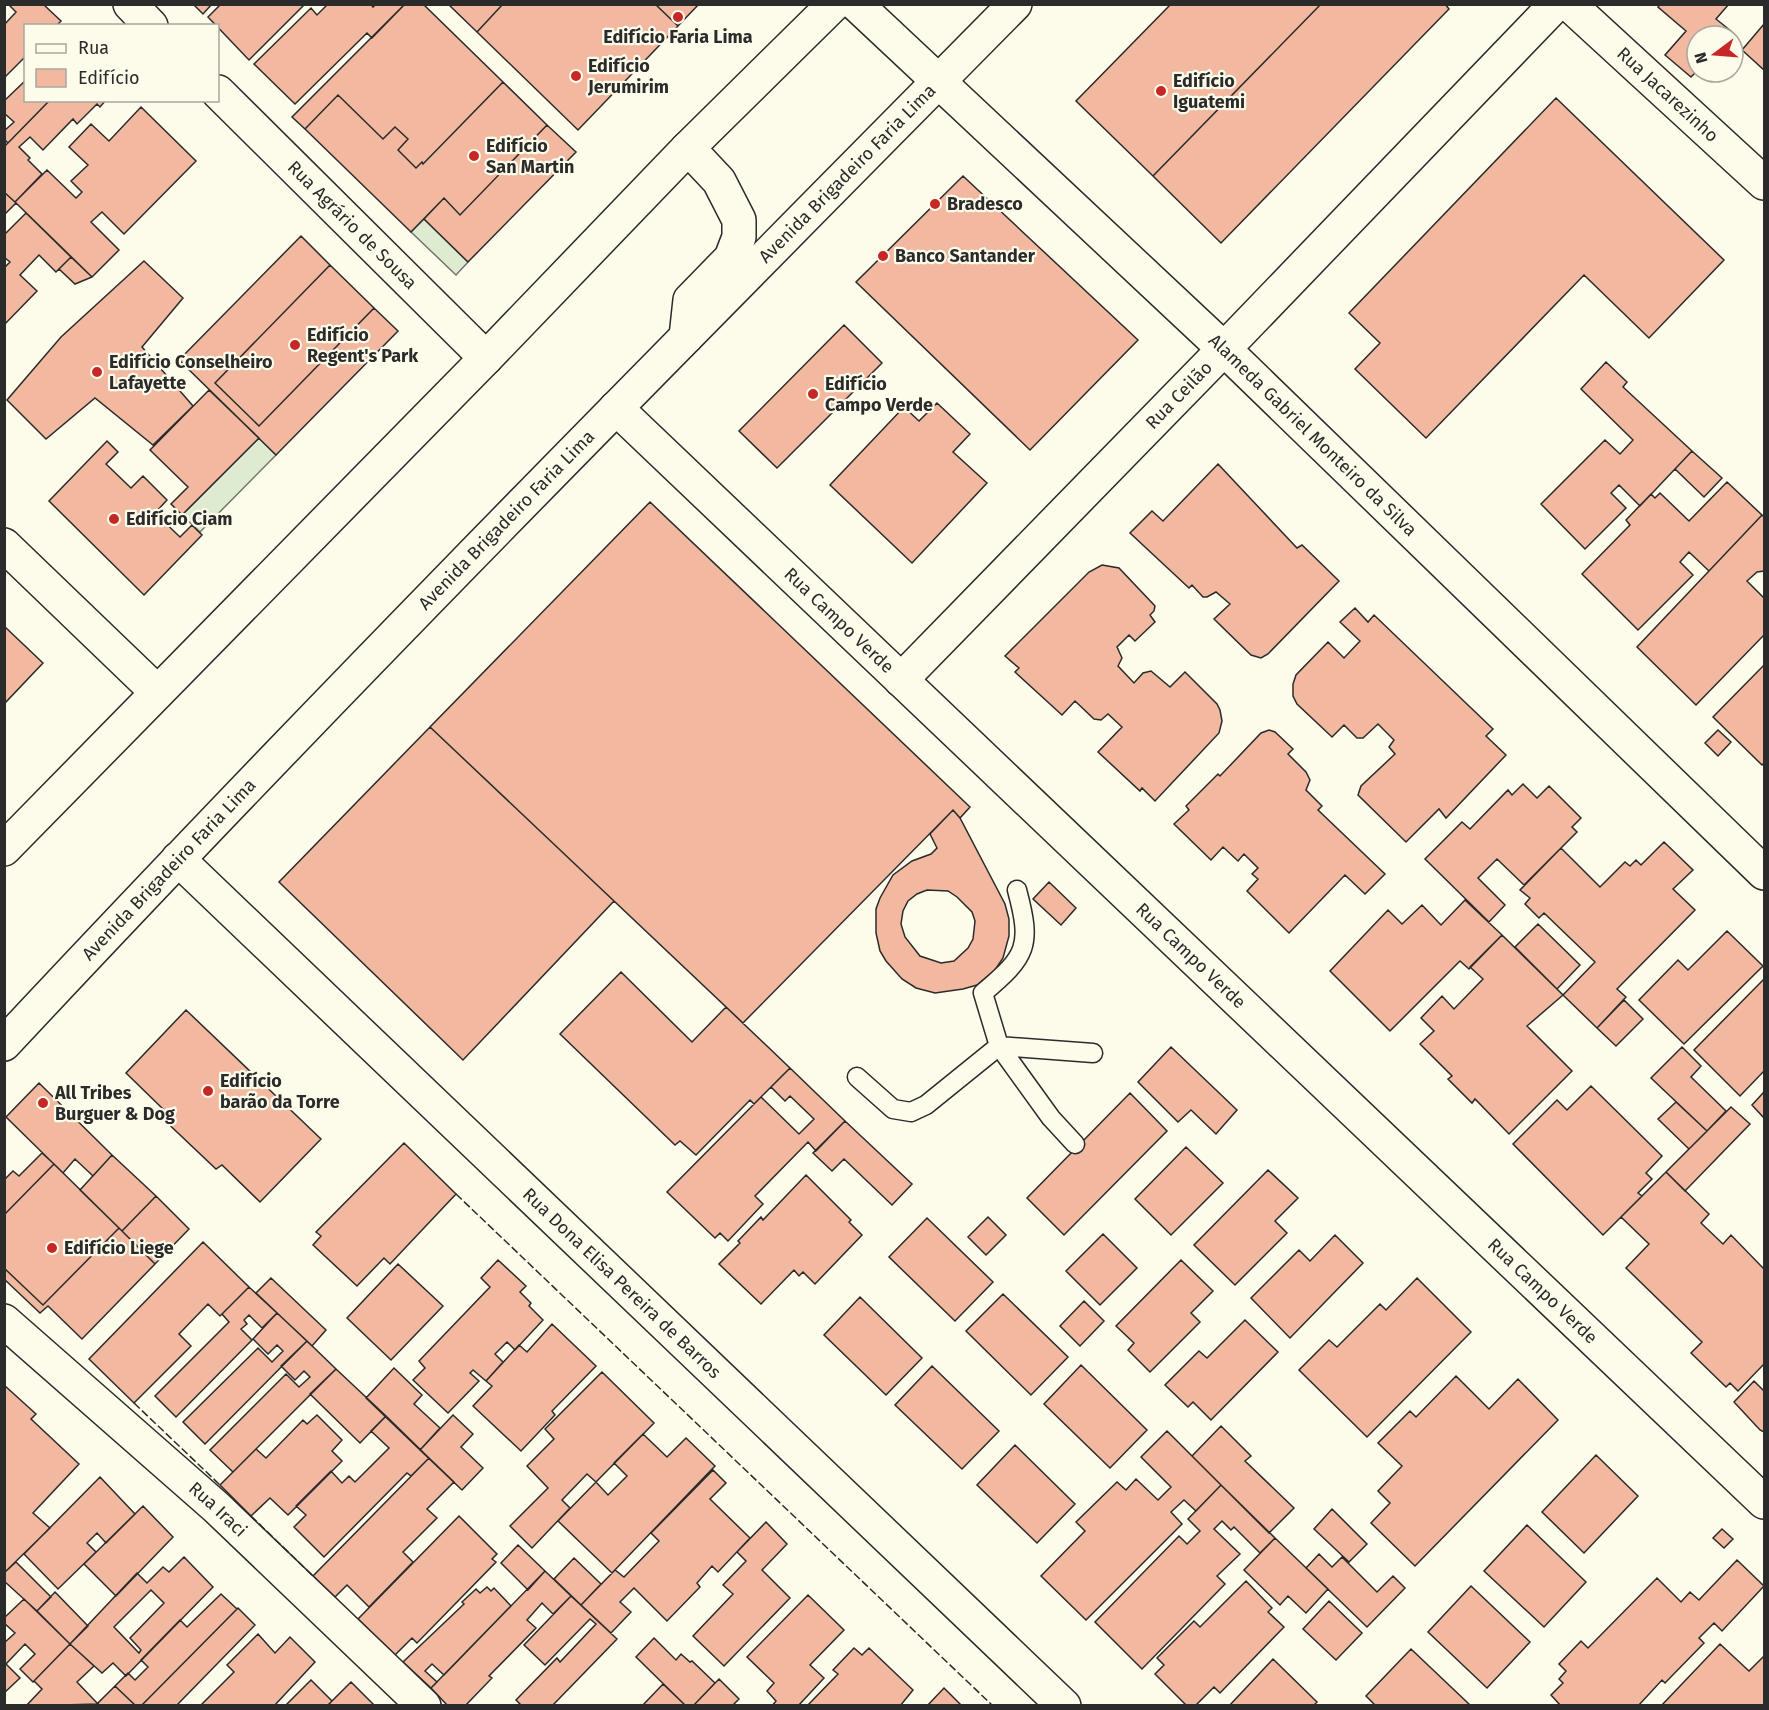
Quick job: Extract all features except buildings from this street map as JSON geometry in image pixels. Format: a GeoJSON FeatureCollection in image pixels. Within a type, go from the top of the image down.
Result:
{"type":"FeatureCollection","features":[{"type":"Feature","properties":{"kind":"main road"},"geometry":{"type":"LineString","coordinates":[[130,4],[149,24]]}},
{"type":"Feature","properties":{"kind":"main road"},"geometry":{"type":"LineString","coordinates":[[4,849],[486,358],[688,148],[834,4]]}},
{"type":"Feature","properties":{"kind":"main road","name":"Alameda Gabriel Monteiro da Silva"},"geometry":{"type":"LineString","coordinates":[[856,4],[1224,349],[1764,873]]}},
{"type":"Feature","properties":{"kind":"main road","name":"Avenida Brigadeiro Faria Lima"},"geometry":{"type":"LineString","coordinates":[[4,1044],[178,859],[616,408],[1015,4]]}},
{"type":"Feature","properties":{"kind":"main road","name":"Rua Ceilão"},"geometry":{"type":"LineString","coordinates":[[901,680],[1556,4]]}},
{"type":"Feature","properties":{"kind":"main road","name":"Rua Jacarezinho"},"geometry":{"type":"LineString","coordinates":[[1569,4],[1764,183]]}},
{"type":"Feature","properties":{"kind":"main road","name":"Rua Agrário de Sousa"},"geometry":{"type":"LineString","coordinates":[[219,93],[486,358]]}},
{"type":"Feature","properties":{"kind":"main road"},"geometry":{"type":"LineString","coordinates":[[686,337],[690,300],[731,258],[739,237],[739,220],[720,181],[688,148]]}},
{"type":"Feature","properties":{"kind":"main road","name":"Rua Campo Verde"},"geometry":{"type":"LineString","coordinates":[[616,408],[1764,1502]]}},
{"type":"Feature","properties":{"kind":"main road"},"geometry":{"type":"LineString","coordinates":[[4,545],[157,692]]}},
{"type":"Feature","properties":{"kind":"main road","name":"Rua Dona Elisa Pereira de Barros"},"geometry":{"type":"LineString","coordinates":[[178,859],[1064,1706]]}},
{"type":"Feature","properties":{"kind":"main road","name":"Rua Iraci"},"geometry":{"type":"LineString","coordinates":[[4,1321],[216,1507],[424,1706]]}},
{"type":"Feature","properties":{"kind":"lane"},"geometry":{"type":"LineString","coordinates":[[1017,890],[1025,919],[1025,944],[1010,970],[982,993],[999,1046],[1051,1118],[1075,1144]]}},
{"type":"Feature","properties":{"kind":"lane"},"geometry":{"type":"LineString","coordinates":[[857,1077],[893,1109],[911,1112],[926,1105],[999,1046],[1093,1053]]}},
{"type":"Feature","properties":{"kind":"green space"},"geometry":{"type":"Polygon","coordinates":[[[424,219],[468,262],[456,275],[411,232],[424,219]]]}},
{"type":"Feature","properties":{"kind":"green space"},"geometry":{"type":"Polygon","coordinates":[[[259,438],[276,455],[200,532],[182,515],[259,438]]]}},
{"type":"Feature","properties":{"kind":"fence"},"geometry":{"type":"LineString","coordinates":[[456,1194],[993,1706]]}},
{"type":"Feature","properties":{"kind":"fence"},"geometry":{"type":"LineString","coordinates":[[134,1403],[220,1485]]}},
{"type":"Feature","properties":{"kind":"fence"},"geometry":{"type":"LineString","coordinates":[[251,1516],[313,1576]]}},
{"type":"Feature","properties":{"kind":"place","name":"Edifício Faria Lima"},"geometry":{"type":"Point","coordinates":[678,17]}},
{"type":"Feature","properties":{"kind":"place","name":"Edifício Jerumirim"},"geometry":{"type":"Point","coordinates":[576,76]}},
{"type":"Feature","properties":{"kind":"place","name":"Edifício Iguatemi"},"geometry":{"type":"Point","coordinates":[1161,91]}},
{"type":"Feature","properties":{"kind":"place","name":"Edifício San Martin"},"geometry":{"type":"Point","coordinates":[474,156]}},
{"type":"Feature","properties":{"kind":"place","name":"Bradesco"},"geometry":{"type":"Point","coordinates":[935,204]}},
{"type":"Feature","properties":{"kind":"place","name":"Banco Santander"},"geometry":{"type":"Point","coordinates":[883,256]}},
{"type":"Feature","properties":{"kind":"place","name":"Edifício Regent's Park"},"geometry":{"type":"Point","coordinates":[295,345]}},
{"type":"Feature","properties":{"kind":"place","name":"Edifício Conselheiro Lafayette"},"geometry":{"type":"Point","coordinates":[97,372]}},
{"type":"Feature","properties":{"kind":"place","name":"Edifício Campo Verde"},"geometry":{"type":"Point","coordinates":[813,394]}},
{"type":"Feature","properties":{"kind":"place","name":"Edifício Ciam"},"geometry":{"type":"Point","coordinates":[114,519]}},
{"type":"Feature","properties":{"kind":"place","name":"Edifício barão da Torre"},"geometry":{"type":"Point","coordinates":[208,1091]}},
{"type":"Feature","properties":{"kind":"place","name":"All Tribes Burguer & Dog"},"geometry":{"type":"Point","coordinates":[43,1103]}},
{"type":"Feature","properties":{"kind":"place","name":"Edifício Liege"},"geometry":{"type":"Point","coordinates":[52,1248]}}]}
